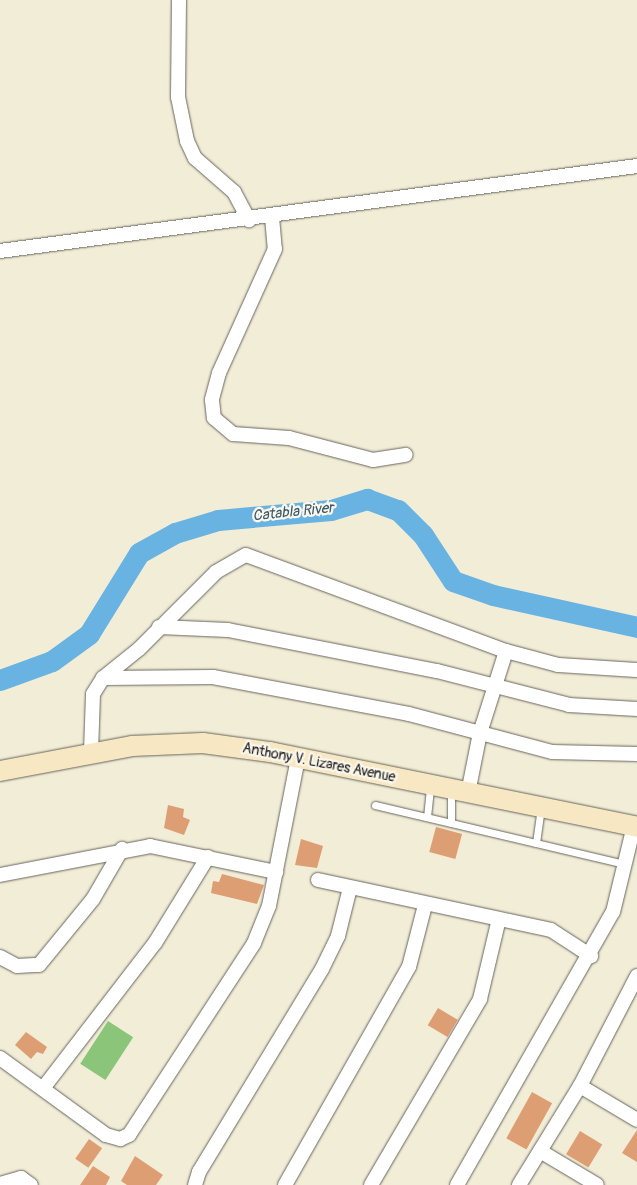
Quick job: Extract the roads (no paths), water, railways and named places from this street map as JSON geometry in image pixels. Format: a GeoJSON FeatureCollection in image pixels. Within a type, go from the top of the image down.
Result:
{"type":"FeatureCollection","features":[{"type":"Feature","properties":{"kind":"main road","name":"Anthony V. Lizares Avenue"},"geometry":{"type":"LineString","coordinates":[[0,772],[91,752],[167,742],[203,743],[298,758],[636,826]]}},
{"type":"Feature","properties":{"kind":"street"},"geometry":{"type":"LineString","coordinates":[[179,0],[178,97],[187,141],[195,158],[234,192],[249,220]]}},
{"type":"Feature","properties":{"kind":"street"},"geometry":{"type":"LineString","coordinates":[[0,251],[272,217],[637,166]]}},
{"type":"Feature","properties":{"kind":"street"},"geometry":{"type":"LineString","coordinates":[[272,217],[274,249],[218,373],[212,400],[214,418],[233,434],[289,438],[373,460],[406,455]]}},
{"type":"Feature","properties":{"kind":"street"},"geometry":{"type":"LineString","coordinates":[[91,752],[93,694],[103,678],[216,572],[253,554],[326,587],[506,651],[558,665],[637,670]]}},
{"type":"Feature","properties":{"kind":"street"},"geometry":{"type":"LineString","coordinates":[[159,627],[228,630],[437,671],[493,688],[569,705],[637,709]]}},
{"type":"Feature","properties":{"kind":"street"},"geometry":{"type":"LineString","coordinates":[[460,791],[506,651]]}},
{"type":"Feature","properties":{"kind":"street"},"geometry":{"type":"LineString","coordinates":[[103,678],[221,679],[409,714],[552,752],[637,754]]}},
{"type":"Feature","properties":{"kind":"street"},"geometry":{"type":"LineString","coordinates":[[0,1058],[44,1087],[106,1135],[129,1135],[254,943],[276,872],[298,758]]}},
{"type":"Feature","properties":{"kind":"street"},"geometry":{"type":"LineString","coordinates":[[457,1185],[591,956],[613,912],[636,826]]}},
{"type":"Feature","properties":{"kind":"street"},"geometry":{"type":"LineString","coordinates":[[0,875],[122,849],[150,846],[276,872]]}},
{"type":"Feature","properties":{"kind":"street"},"geometry":{"type":"LineString","coordinates":[[0,957],[17,966],[39,965],[93,899],[122,849]]}},
{"type":"Feature","properties":{"kind":"street"},"geometry":{"type":"LineString","coordinates":[[44,1087],[155,943],[208,857]]}},
{"type":"Feature","properties":{"kind":"street"},"geometry":{"type":"LineString","coordinates":[[318,880],[498,922],[551,930],[591,956]]}},
{"type":"Feature","properties":{"kind":"street"},"geometry":{"type":"LineString","coordinates":[[195,1185],[199,1172],[322,969],[338,936],[350,888]]}},
{"type":"Feature","properties":{"kind":"street"},"geometry":{"type":"LineString","coordinates":[[285,1185],[410,967],[425,906]]}},
{"type":"Feature","properties":{"kind":"street"},"geometry":{"type":"LineString","coordinates":[[371,1185],[480,999],[498,922]]}},
{"type":"Feature","properties":{"kind":"street"},"geometry":{"type":"LineString","coordinates":[[519,1185],[580,1086],[637,976]]}},
{"type":"Feature","properties":{"kind":"street"},"geometry":{"type":"LineString","coordinates":[[580,1086],[637,1120]]}},
{"type":"Feature","properties":{"kind":"street"},"geometry":{"type":"LineString","coordinates":[[540,1150],[597,1185]]}},
{"type":"Feature","properties":{"kind":"street"},"geometry":{"type":"LineString","coordinates":[[0,1184],[21,1178],[31,1185]]}},
{"type":"Feature","properties":{"kind":"lane"},"geometry":{"type":"LineString","coordinates":[[427,817],[430,785]]}},
{"type":"Feature","properties":{"kind":"lane"},"geometry":{"type":"LineString","coordinates":[[451,823],[460,791]]}},
{"type":"Feature","properties":{"kind":"lane"},"geometry":{"type":"LineString","coordinates":[[375,805],[625,864]]}},
{"type":"Feature","properties":{"kind":"lane"},"geometry":{"type":"LineString","coordinates":[[536,842],[541,808]]}},
{"type":"Feature","properties":{"kind":"waterway","name":"Catabla River"},"geometry":{"type":"LineString","coordinates":[[0,680],[52,661],[89,634],[139,553],[175,533],[218,520],[331,510],[367,499],[398,510],[423,535],[453,581],[493,595],[637,627]]}}]}
